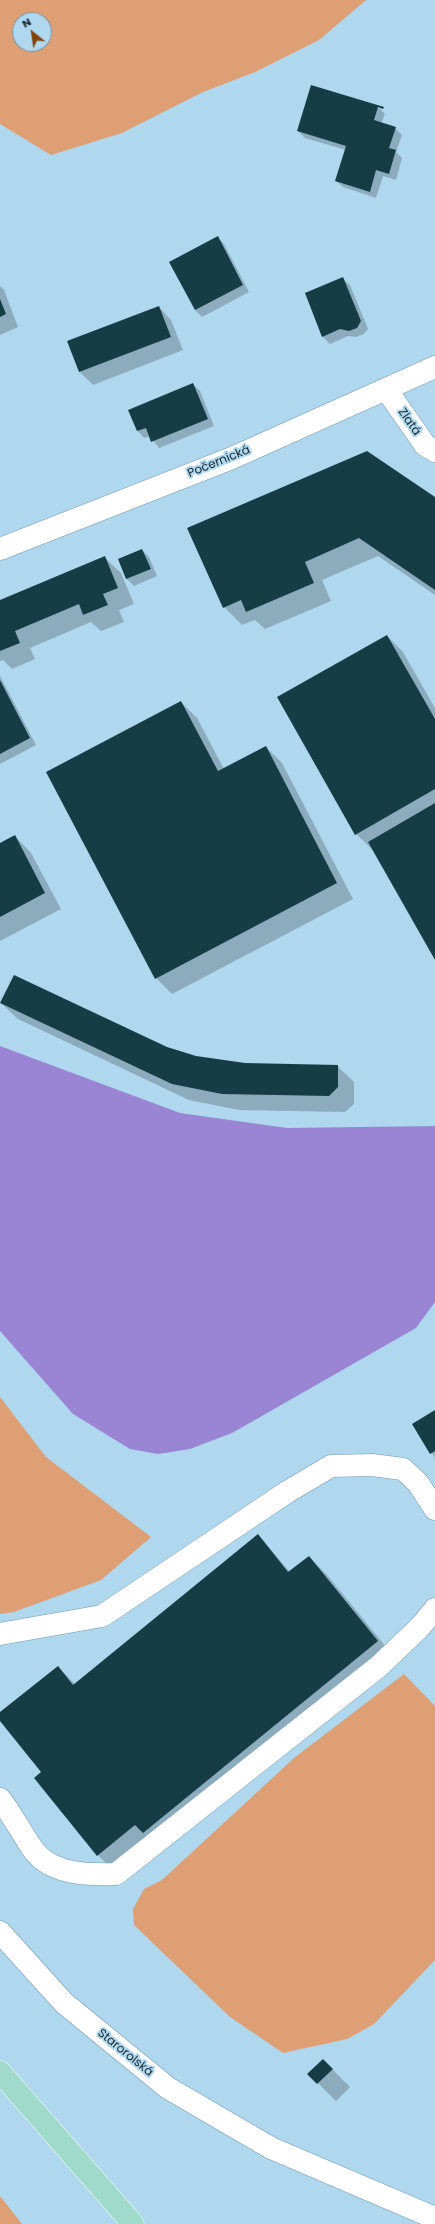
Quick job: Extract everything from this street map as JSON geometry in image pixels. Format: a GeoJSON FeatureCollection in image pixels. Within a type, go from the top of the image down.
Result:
{"type":"FeatureCollection","features":[{"type":"Feature","properties":{"kind":"main road"},"geometry":{"type":"LineString","coordinates":[[0,2072],[133,2224]]}},
{"type":"Feature","properties":{"kind":"street","name":"Počernická"},"geometry":{"type":"LineString","coordinates":[[0,550],[232,458],[435,367]]}},
{"type":"Feature","properties":{"kind":"street","name":"Zlatá"},"geometry":{"type":"LineString","coordinates":[[386,389],[425,445],[435,452]]}},
{"type":"Feature","properties":{"kind":"street"},"geometry":{"type":"LineString","coordinates":[[0,1634],[102,1616],[287,1492],[330,1466],[372,1465],[403,1469],[418,1483],[435,1509]]}},
{"type":"Feature","properties":{"kind":"street"},"geometry":{"type":"LineString","coordinates":[[0,1799],[33,1850],[52,1865],[84,1875],[116,1874],[378,1667],[419,1628],[435,1610]]}},
{"type":"Feature","properties":{"kind":"street","name":"Starorolská"},"geometry":{"type":"LineString","coordinates":[[0,1932],[64,2003],[168,2088],[271,2148],[435,2218]]}},
{"type":"Feature","properties":{"kind":"shaded area"},"geometry":{"type":"Polygon","coordinates":[[[0,0],[366,0],[319,40],[255,72],[203,92],[122,133],[51,155],[0,124],[0,0]]]}},
{"type":"Feature","properties":{"kind":"shaded area"},"geometry":{"type":"Polygon","coordinates":[[[0,1046],[180,1113],[287,1128],[435,1126],[435,1302],[416,1328],[232,1433],[190,1449],[158,1454],[130,1449],[73,1414],[0,1331],[0,1046]]]}},
{"type":"Feature","properties":{"kind":"shaded area"},"geometry":{"type":"Polygon","coordinates":[[[0,1397],[46,1457],[151,1537],[101,1580],[14,1612],[0,1614],[0,1397]]]}},
{"type":"Feature","properties":{"kind":"shaded area"},"geometry":{"type":"Polygon","coordinates":[[[404,1674],[435,1706],[435,1960],[374,2024],[347,2039],[283,2053],[230,2017],[134,1925],[133,1909],[144,1889],[162,1880],[294,1758],[404,1674]]]}},
{"type":"Feature","properties":{"kind":"shaded area"},"geometry":{"type":"Polygon","coordinates":[[[0,2196],[22,2224],[0,2224],[0,2196]]]}},
{"type":"Feature","properties":{"kind":"building"},"geometry":{"type":"Polygon","coordinates":[[[311,85],[384,107],[383,109],[378,107],[374,120],[396,127],[389,148],[396,150],[389,174],[376,170],[370,192],[335,181],[346,146],[297,131],[311,85]]]}},
{"type":"Feature","properties":{"kind":"building"},"geometry":{"type":"Polygon","coordinates":[[[218,236],[243,285],[195,310],[169,262],[218,236]]]}},
{"type":"Feature","properties":{"kind":"building"},"geometry":{"type":"Polygon","coordinates":[[[343,277],[361,321],[357,328],[349,331],[340,329],[322,337],[305,293],[343,277]]]}},
{"type":"Feature","properties":{"kind":"building"},"geometry":{"type":"Polygon","coordinates":[[[0,299],[6,314],[0,317],[0,299]]]}},
{"type":"Feature","properties":{"kind":"building"},"geometry":{"type":"Polygon","coordinates":[[[159,306],[171,337],[79,372],[67,341],[159,306]]]}},
{"type":"Feature","properties":{"kind":"building"},"geometry":{"type":"Polygon","coordinates":[[[193,383],[208,419],[151,442],[146,428],[137,431],[128,410],[193,383]]]}},
{"type":"Feature","properties":{"kind":"building"},"geometry":{"type":"Polygon","coordinates":[[[367,451],[435,497],[435,590],[359,538],[305,562],[314,583],[246,612],[241,600],[223,608],[187,528],[367,451]]]}},
{"type":"Feature","properties":{"kind":"building"},"geometry":{"type":"Polygon","coordinates":[[[142,549],[151,569],[126,579],[118,559],[142,549]]]}},
{"type":"Feature","properties":{"kind":"building"},"geometry":{"type":"Polygon","coordinates":[[[105,556],[118,588],[103,594],[108,605],[83,615],[79,604],[15,631],[20,643],[0,651],[0,600],[105,556]]]}},
{"type":"Feature","properties":{"kind":"building"},"geometry":{"type":"Polygon","coordinates":[[[387,635],[435,719],[435,789],[355,835],[277,697],[387,635]]]}},
{"type":"Feature","properties":{"kind":"building"},"geometry":{"type":"Polygon","coordinates":[[[0,680],[30,738],[0,754],[0,680]]]}},
{"type":"Feature","properties":{"kind":"building"},"geometry":{"type":"Polygon","coordinates":[[[181,701],[218,771],[266,746],[337,883],[155,979],[46,772],[181,701]]]}},
{"type":"Feature","properties":{"kind":"building"},"geometry":{"type":"Polygon","coordinates":[[[435,803],[435,960],[368,842],[435,803]]]}},
{"type":"Feature","properties":{"kind":"building"},"geometry":{"type":"Polygon","coordinates":[[[15,835],[45,893],[0,917],[0,843],[15,835]]]}},
{"type":"Feature","properties":{"kind":"building"},"geometry":{"type":"Polygon","coordinates":[[[14,975],[167,1047],[196,1056],[245,1063],[338,1065],[338,1087],[329,1096],[222,1094],[172,1084],[0,1003],[14,975]]]}},
{"type":"Feature","properties":{"kind":"building"},"geometry":{"type":"Polygon","coordinates":[[[435,1410],[435,1451],[430,1454],[412,1424],[435,1410]]]}},
{"type":"Feature","properties":{"kind":"building"},"geometry":{"type":"Polygon","coordinates":[[[258,1534],[288,1572],[309,1556],[378,1641],[143,1833],[135,1825],[97,1856],[34,1778],[41,1772],[0,1721],[0,1712],[58,1666],[73,1685],[258,1534]]]}},
{"type":"Feature","properties":{"kind":"building"},"geometry":{"type":"Polygon","coordinates":[[[323,2059],[333,2069],[317,2084],[307,2074],[323,2059]]]}}]}
